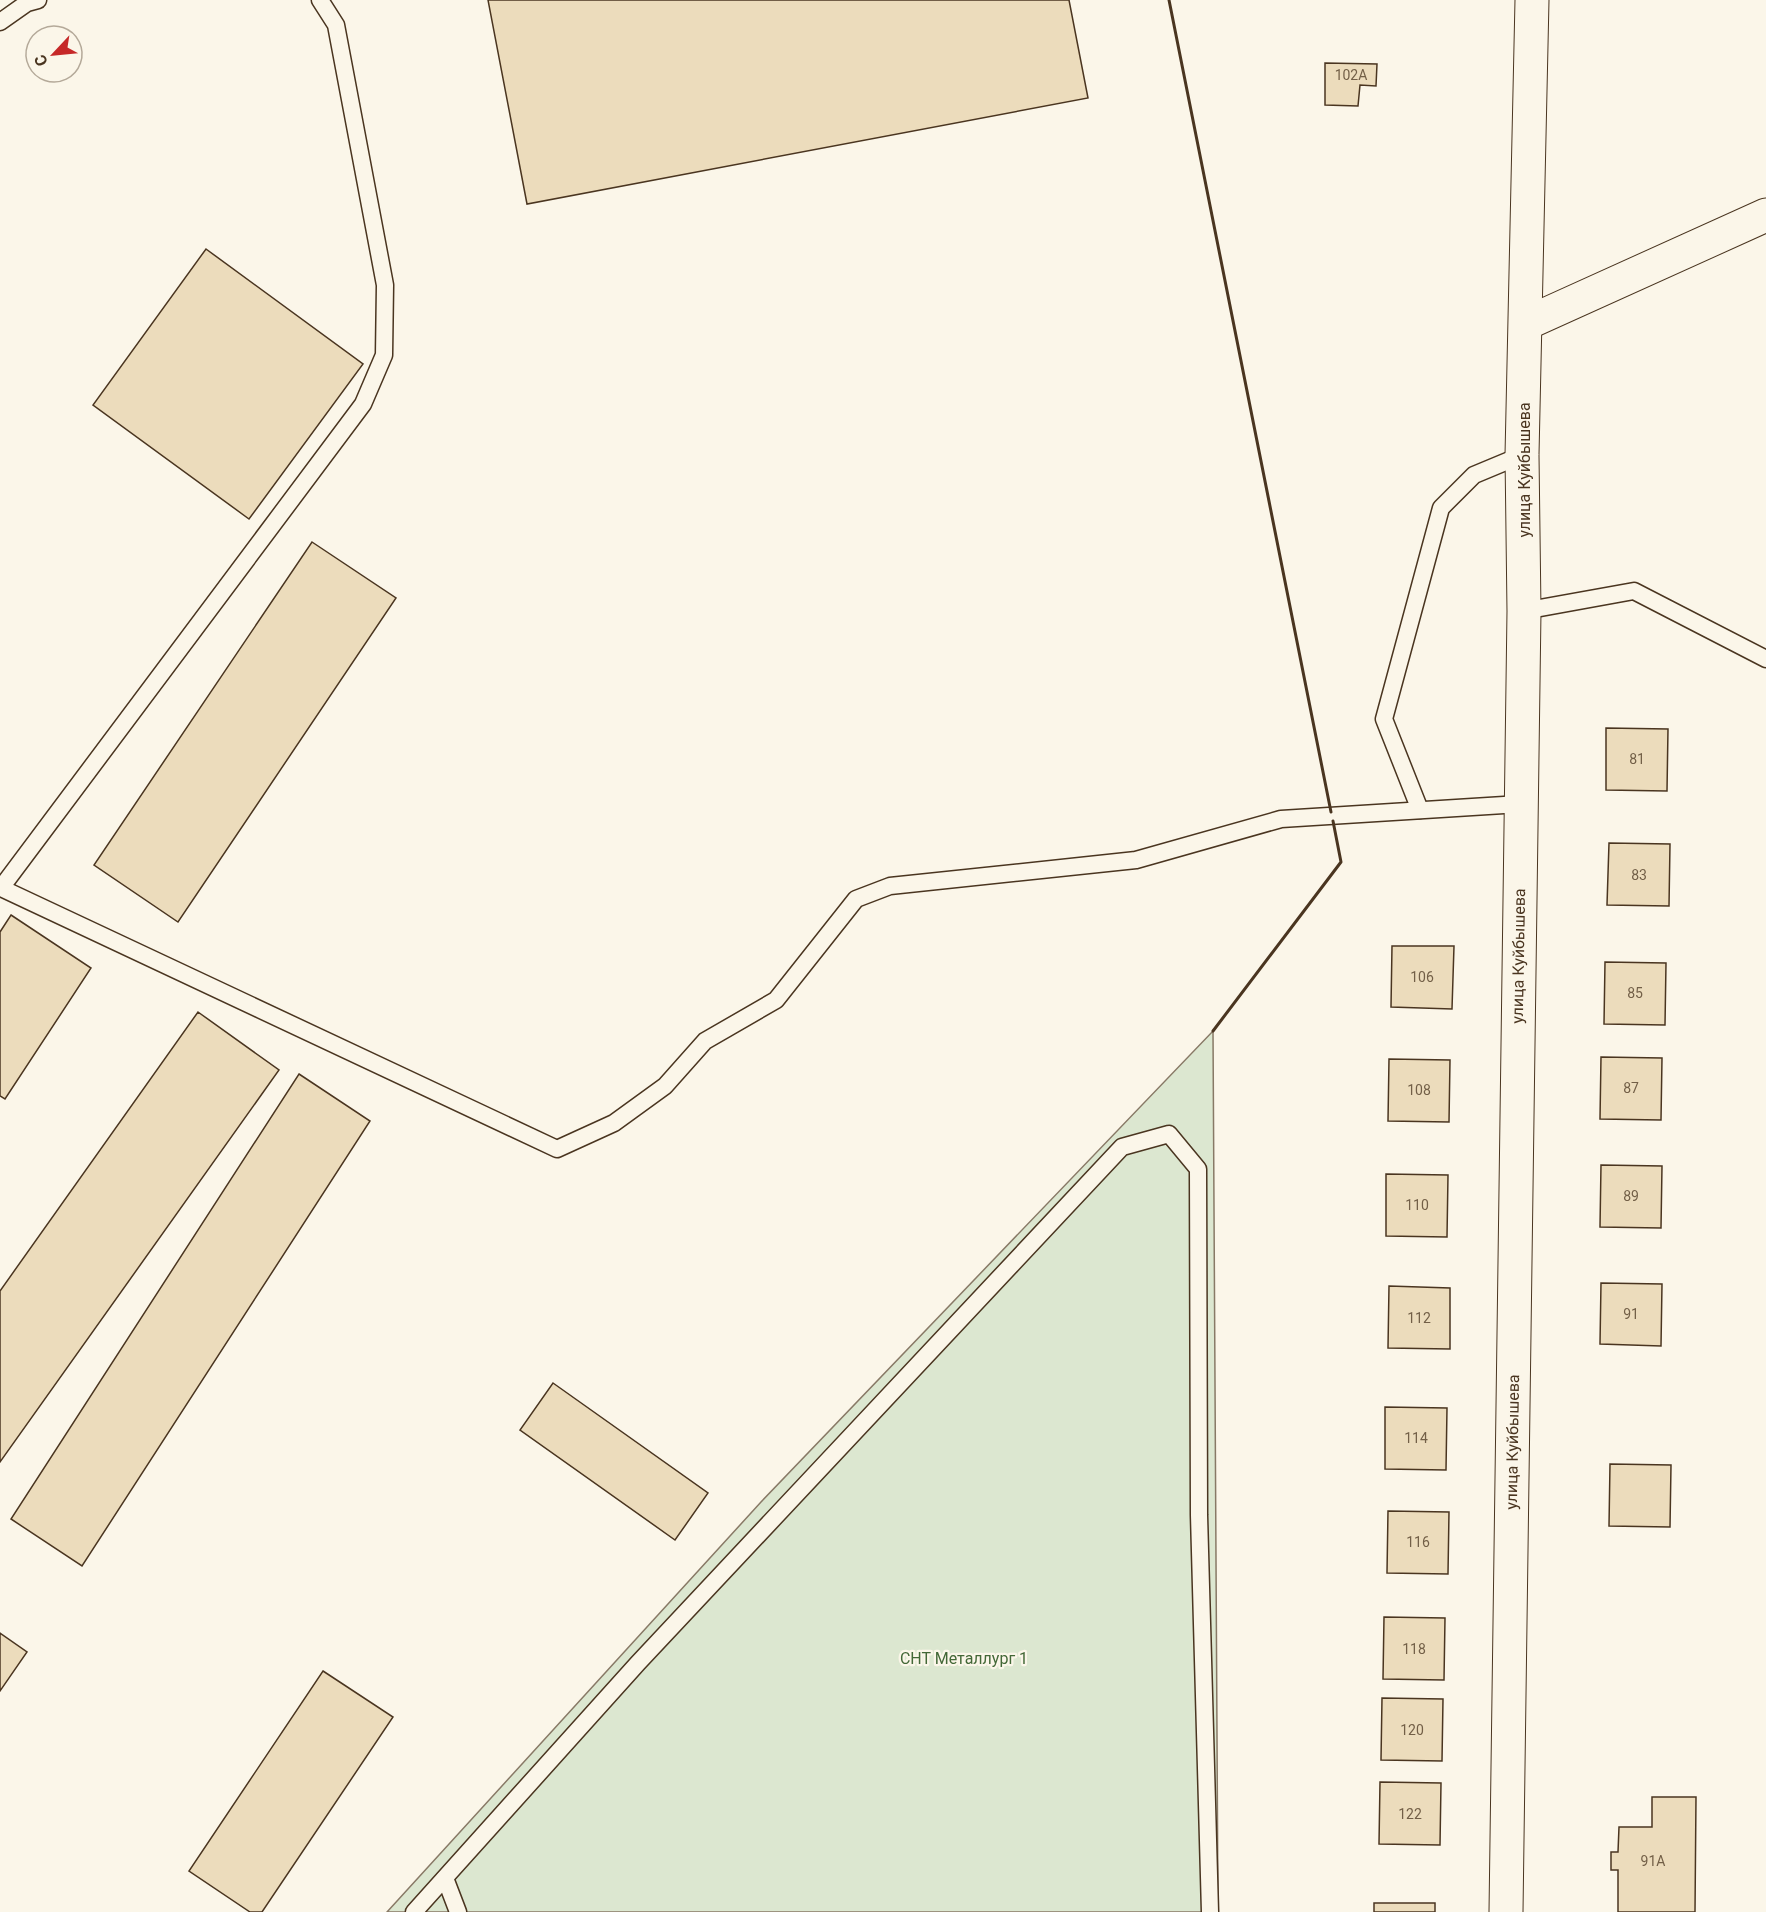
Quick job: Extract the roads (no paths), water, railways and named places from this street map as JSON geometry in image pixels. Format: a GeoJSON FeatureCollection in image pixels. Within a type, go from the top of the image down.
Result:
{"type":"FeatureCollection","features":[{"type":"Feature","properties":{"kind":"main road","name":"улица Куйбышева"},"geometry":{"type":"LineString","coordinates":[[1506,1912],[1524,611],[1522,455],[1527,323],[1532,0]]}},
{"type":"Feature","properties":{"kind":"main road"},"geometry":{"type":"LineString","coordinates":[[1527,323],[1766,215]]}},
{"type":"Feature","properties":{"kind":"lane"},"geometry":{"type":"LineString","coordinates":[[0,22],[27,3],[38,0]]}},
{"type":"Feature","properties":{"kind":"lane"},"geometry":{"type":"LineString","coordinates":[[320,0],[336,24],[385,285],[384,355],[363,404],[0,888],[556,1149],[614,1123],[665,1086],[705,1041],[776,1000],[856,899],[890,886],[1136,860],[1281,819],[1520,804]]}},
{"type":"Feature","properties":{"kind":"lane"},"geometry":{"type":"LineString","coordinates":[[1420,810],[1384,719],[1441,508],[1474,475],[1522,455]]}},
{"type":"Feature","properties":{"kind":"lane"},"geometry":{"type":"LineString","coordinates":[[1524,611],[1634,591],[1766,659]]}},
{"type":"Feature","properties":{"kind":"lane"},"geometry":{"type":"LineString","coordinates":[[414,1912],[638,1663],[1122,1147],[1169,1134],[1198,1169],[1199,1515],[1209,1912]]}},
{"type":"Feature","properties":{"kind":"lane"},"geometry":{"type":"LineString","coordinates":[[445,1878],[458,1912]]}},
{"type":"Feature","properties":{"kind":"park label","name":"СНТ Металлург 1"},"geometry":{"type":"Point","coordinates":[964,1658]}}]}
